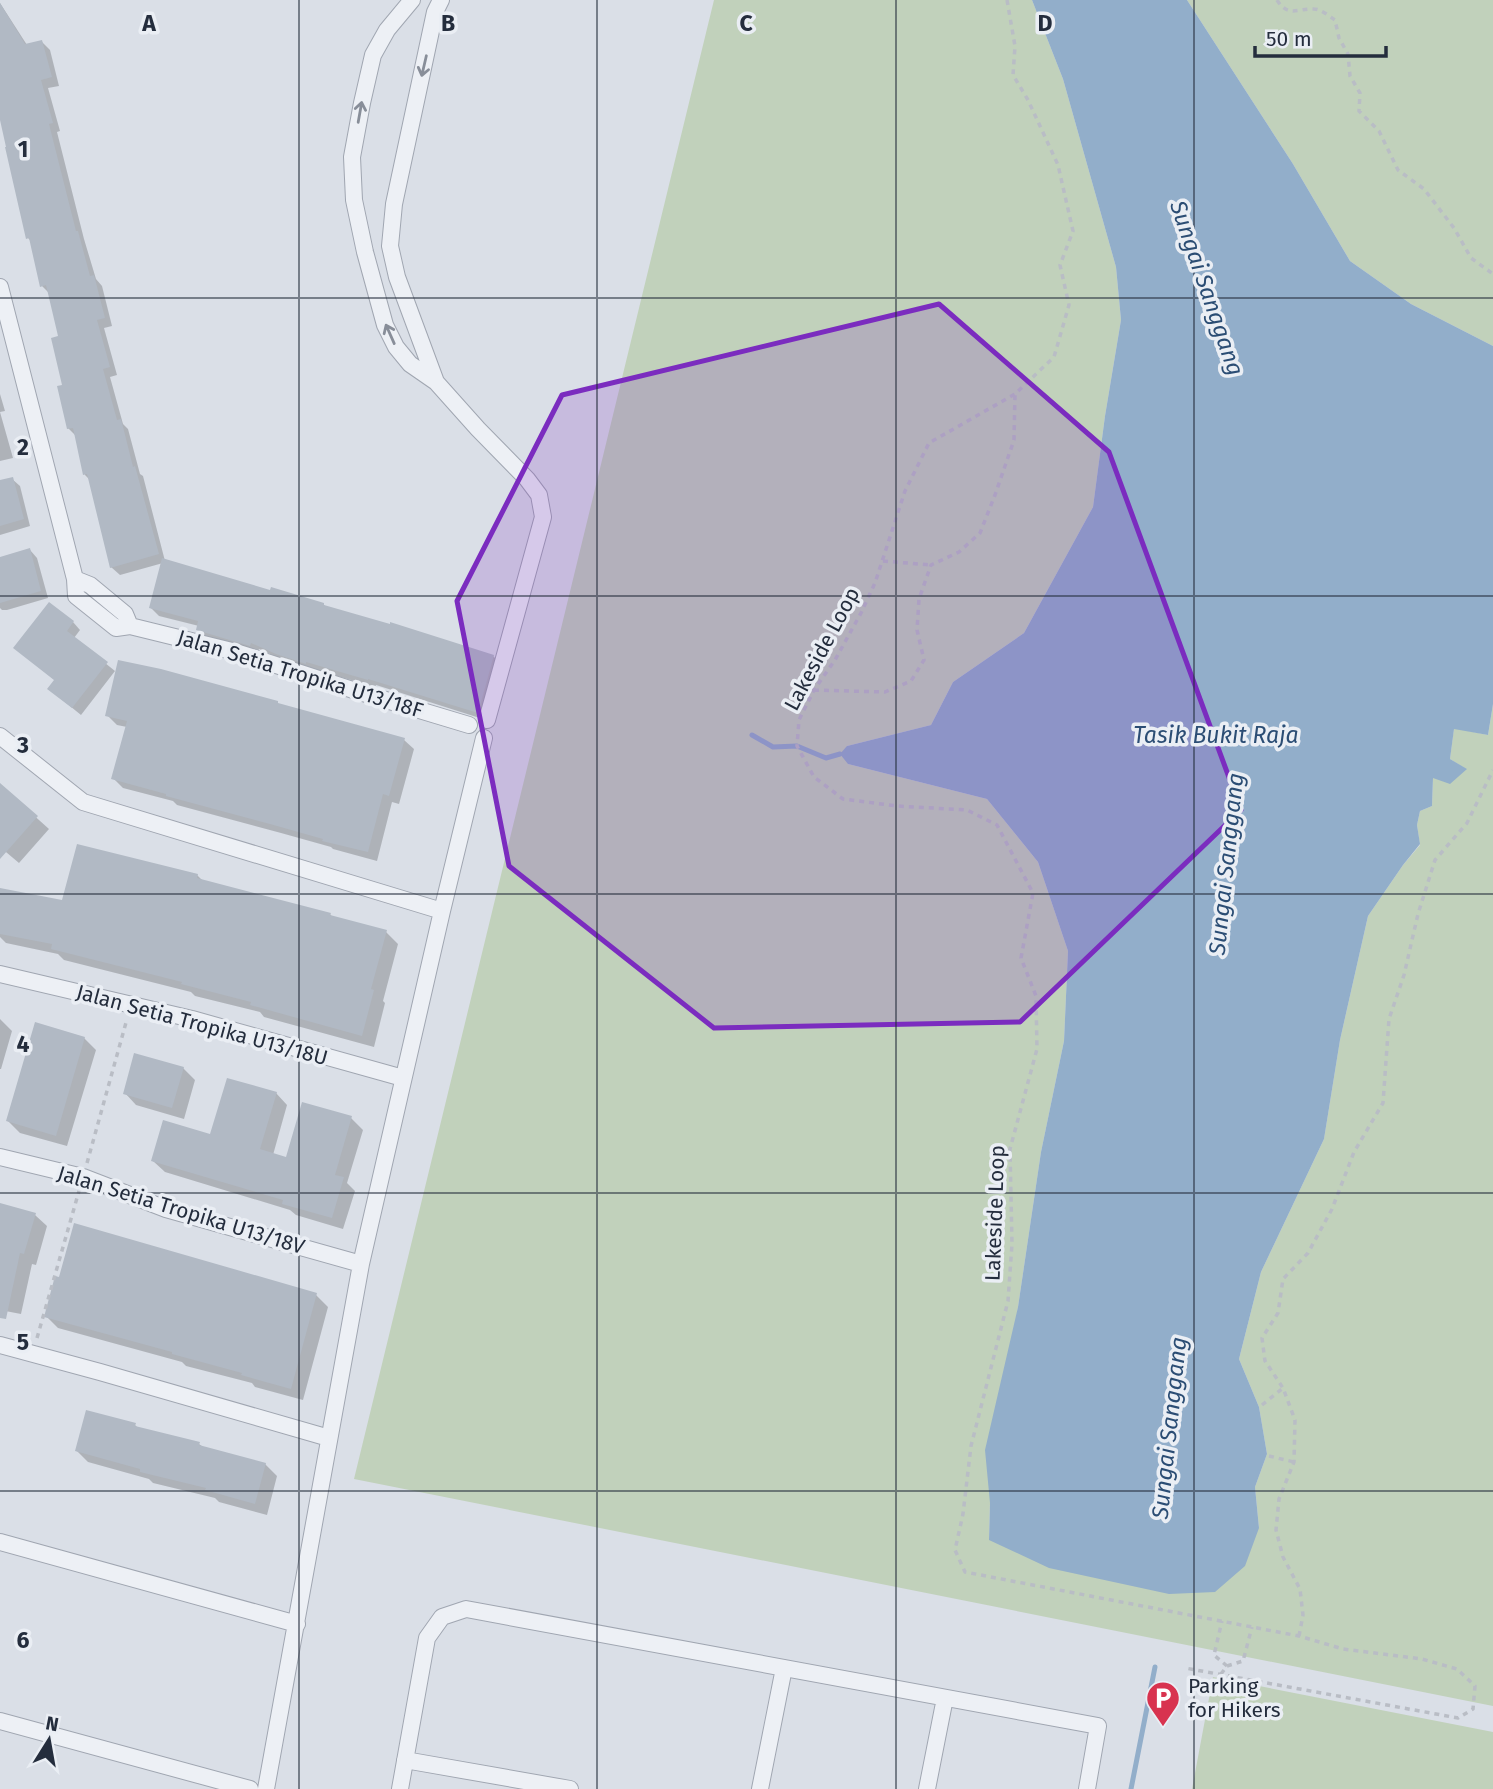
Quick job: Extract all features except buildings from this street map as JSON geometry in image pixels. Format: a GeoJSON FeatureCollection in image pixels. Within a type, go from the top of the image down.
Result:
{"type":"FeatureCollection","features":[{"type":"Feature","properties":{"kind":"street"},"geometry":{"type":"LineString","coordinates":[[266,1789],[361,1264],[484,738],[491,730],[487,720],[543,517],[538,495],[527,479],[436,382],[410,364],[396,347],[385,325],[365,252],[354,200],[352,157],[362,103],[373,55],[387,30],[412,0]]}},
{"type":"Feature","properties":{"kind":"street"},"geometry":{"type":"LineString","coordinates":[[436,382],[397,277],[390,246],[394,204],[435,12],[441,0]]}},
{"type":"Feature","properties":{"kind":"street","name":"Jalan Setia Tropika U13/18F"},"geometry":{"type":"LineString","coordinates":[[0,288],[75,579],[90,585],[125,614],[130,626],[236,652],[469,725]]}},
{"type":"Feature","properties":{"kind":"street"},"geometry":{"type":"LineString","coordinates":[[484,738],[477,739],[471,735],[469,725],[477,718],[487,720]]}},
{"type":"Feature","properties":{"kind":"street"},"geometry":{"type":"LineString","coordinates":[[0,736],[83,802],[442,911]]}},
{"type":"Feature","properties":{"kind":"street","name":"Jalan Setia Tropika U13/18U"},"geometry":{"type":"LineString","coordinates":[[0,974],[192,1019],[403,1078]]}},
{"type":"Feature","properties":{"kind":"street","name":"Jalan Setia Tropika U13/18V"},"geometry":{"type":"LineString","coordinates":[[0,1157],[83,1177],[166,1209],[361,1264]]}},
{"type":"Feature","properties":{"kind":"street"},"geometry":{"type":"LineString","coordinates":[[0,1345],[329,1438]]}},
{"type":"Feature","properties":{"kind":"street"},"geometry":{"type":"LineString","coordinates":[[0,1542],[297,1625]]}},
{"type":"Feature","properties":{"kind":"street"},"geometry":{"type":"LineString","coordinates":[[400,1789],[427,1638],[442,1617],[466,1609],[1098,1726],[1087,1789]]}},
{"type":"Feature","properties":{"kind":"street"},"geometry":{"type":"LineString","coordinates":[[760,1789],[784,1668]]}},
{"type":"Feature","properties":{"kind":"street"},"geometry":{"type":"LineString","coordinates":[[927,1789],[946,1698]]}},
{"type":"Feature","properties":{"kind":"street"},"geometry":{"type":"LineString","coordinates":[[0,1721],[250,1789]]}},
{"type":"Feature","properties":{"kind":"street"},"geometry":{"type":"LineString","coordinates":[[405,1760],[570,1789]]}},
{"type":"Feature","properties":{"kind":"path","name":"Lakeside Loop"},"geometry":{"type":"LineString","coordinates":[[1007,0],[1015,46],[1013,75],[1028,100],[1058,165],[1073,231],[1060,265],[1069,305],[1054,357],[1015,394],[929,443],[905,491],[883,561],[861,613],[799,720],[797,746],[814,777],[843,799],[897,806],[967,810],[997,825],[1033,893],[1021,958],[1036,996],[1037,1049],[1010,1149],[1012,1244],[1008,1301],[971,1446],[963,1514],[955,1550],[965,1572],[1222,1621]]}},
{"type":"Feature","properties":{"kind":"path"},"geometry":{"type":"LineString","coordinates":[[1277,0],[1281,7],[1294,12],[1316,9],[1335,20],[1339,38],[1348,54],[1350,76],[1360,93],[1359,111],[1379,131],[1398,170],[1424,189],[1454,228],[1471,258],[1493,274]]}},
{"type":"Feature","properties":{"kind":"path"},"geometry":{"type":"LineString","coordinates":[[883,561],[932,565],[958,552],[980,533],[1014,440],[1015,394]]}},
{"type":"Feature","properties":{"kind":"path"},"geometry":{"type":"LineString","coordinates":[[814,690],[885,692],[911,681],[925,660],[917,630],[919,599],[932,565]]}},
{"type":"Feature","properties":{"kind":"path"},"geometry":{"type":"LineString","coordinates":[[1299,1636],[1303,1615],[1300,1589],[1283,1557],[1276,1530],[1279,1499],[1294,1462],[1295,1420],[1283,1388],[1265,1361],[1262,1338],[1278,1313],[1283,1279],[1308,1254],[1332,1209],[1354,1152],[1382,1102],[1389,1019],[1404,975],[1418,914],[1435,860],[1467,823],[1493,770]]}},
{"type":"Feature","properties":{"kind":"path"},"geometry":{"type":"LineString","coordinates":[[32,1353],[131,1004]]}},
{"type":"Feature","properties":{"kind":"path"},"geometry":{"type":"LineString","coordinates":[[1262,1405],[1283,1388]]}},
{"type":"Feature","properties":{"kind":"path"},"geometry":{"type":"LineString","coordinates":[[1269,1456],[1294,1462]]}},
{"type":"Feature","properties":{"kind":"path"},"geometry":{"type":"LineString","coordinates":[[1185,1668],[1458,1718],[1474,1709],[1475,1686],[1457,1669],[1422,1659],[1343,1649],[1299,1636],[1222,1621],[1214,1655],[1227,1666]]}},
{"type":"Feature","properties":{"kind":"path"},"geometry":{"type":"LineString","coordinates":[[1221,1674],[1227,1666],[1243,1661],[1252,1627]]}},
{"type":"Feature","properties":{"kind":"highlighted area"},"geometry":{"type":"Polygon","coordinates":[[[939,304],[1109,452],[1241,810],[1020,1022],[714,1028],[509,866],[457,601],[562,395],[939,304]]]}},
{"type":"Feature","properties":{"kind":"green space"},"geometry":{"type":"Polygon","coordinates":[[[714,0],[1032,0],[1063,79],[1116,267],[1121,320],[1093,507],[1024,633],[953,682],[931,725],[847,746],[848,764],[987,799],[1038,862],[1068,951],[1064,1041],[1041,1152],[990,1503],[989,1540],[1259,1528],[1255,1487],[1267,1454],[1259,1407],[1239,1359],[1261,1272],[1324,1139],[1340,1040],[1368,916],[1420,845],[1417,825],[1420,811],[1432,806],[1433,778],[1466,769],[1450,759],[1454,728],[1488,735],[1493,704],[1493,1706],[354,1479],[714,0]]]}},
{"type":"Feature","properties":{"kind":"green space"},"geometry":{"type":"Polygon","coordinates":[[[1187,0],[1493,0],[1493,346],[1411,304],[1350,261],[1293,164],[1187,0]]]}},
{"type":"Feature","properties":{"kind":"green space"},"geometry":{"type":"Polygon","coordinates":[[[1213,1677],[1493,1732],[1493,1789],[1192,1789],[1213,1677]]]}},
{"type":"Feature","properties":{"kind":"water","name":"Tasik Bukit Raja"},"geometry":{"type":"Polygon","coordinates":[[[1032,0],[1187,0],[1293,164],[1350,261],[1411,304],[1493,346],[1493,704],[1488,735],[1454,729],[1450,759],[1467,769],[1450,784],[1433,778],[1432,806],[1420,811],[1417,825],[1420,844],[1368,916],[1340,1040],[1324,1139],[1261,1272],[1239,1359],[1259,1407],[1267,1454],[1255,1487],[1259,1528],[1245,1566],[1215,1592],[1169,1594],[1049,1568],[989,1540],[990,1503],[985,1450],[1018,1307],[1041,1152],[1064,1041],[1068,951],[1038,862],[987,799],[848,764],[840,754],[847,746],[931,725],[953,682],[1024,633],[1093,507],[1121,320],[1116,267],[1063,79],[1032,0]]]}},
{"type":"Feature","properties":{"kind":"waterway"},"geometry":{"type":"LineString","coordinates":[[752,735],[773,747],[797,746],[826,758],[840,754]]}},
{"type":"Feature","properties":{"kind":"waterway","name":"Sungai Sanggang"},"geometry":{"type":"LineString","coordinates":[[1131,1789],[1155,1667]]}},
{"type":"Feature","properties":{"kind":"place","name":"Parking for Hikers"},"geometry":{"type":"Point","coordinates":[1163,1728]}}]}
